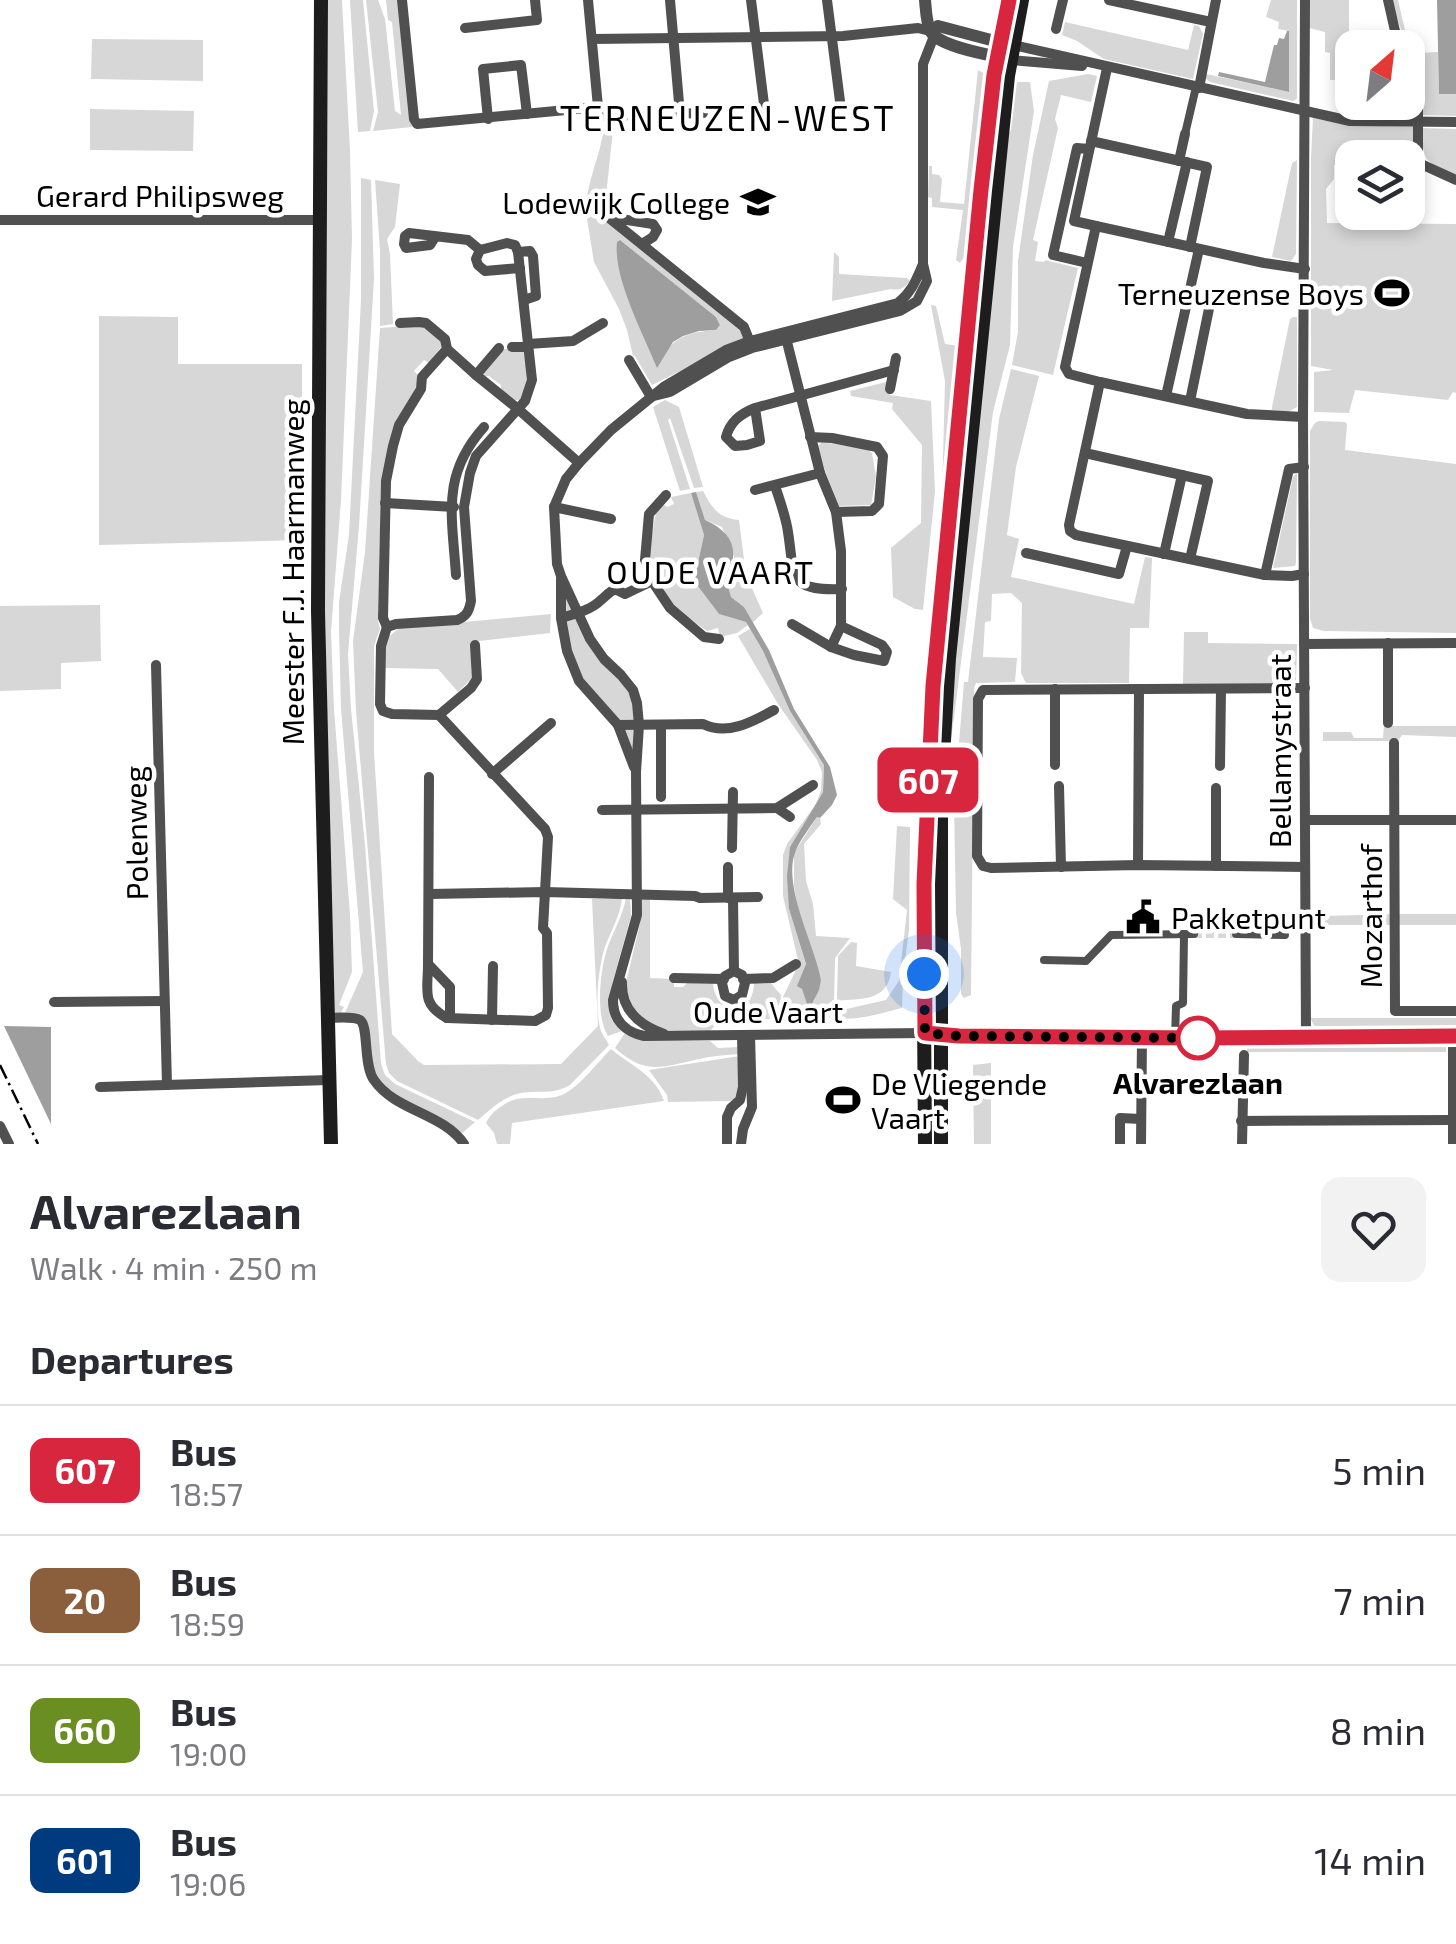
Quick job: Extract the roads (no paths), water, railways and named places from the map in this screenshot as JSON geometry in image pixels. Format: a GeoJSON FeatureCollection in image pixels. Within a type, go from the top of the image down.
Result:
{"type":"FeatureCollection","features":[{"type":"Feature","properties":{"kind":"main road","name":"Meester F.J. Haarmanweg"},"geometry":{"type":"LineString","coordinates":[[321,0],[318,611],[331,1144]]}},
{"type":"Feature","properties":{"kind":"main road"},"geometry":{"type":"LineString","coordinates":[[942,1144],[940,790],[1009,0]]}},
{"type":"Feature","properties":{"kind":"main road"},"geometry":{"type":"LineString","coordinates":[[925,1144],[924,884],[933,686],[979,210],[1005,51],[1022,0]]}},
{"type":"Feature","properties":{"kind":"street"},"geometry":{"type":"LineString","coordinates":[[402,0],[414,119],[418,124],[598,107]]}},
{"type":"Feature","properties":{"kind":"street"},"geometry":{"type":"LineString","coordinates":[[465,28],[537,20],[535,0]]}},
{"type":"Feature","properties":{"kind":"street"},"geometry":{"type":"LineString","coordinates":[[588,0],[602,116],[703,113]]}},
{"type":"Feature","properties":{"kind":"street"},"geometry":{"type":"LineString","coordinates":[[670,0],[680,114]]}},
{"type":"Feature","properties":{"kind":"street"},"geometry":{"type":"LineString","coordinates":[[751,0],[764,104]]}},
{"type":"Feature","properties":{"kind":"street"},"geometry":{"type":"LineString","coordinates":[[828,0],[841,109]]}},
{"type":"Feature","properties":{"kind":"street"},"geometry":{"type":"LineString","coordinates":[[610,520],[554,506],[566,479],[579,463],[611,430],[665,386],[726,350],[912,298],[924,264],[923,64],[934,31],[927,0]]}},
{"type":"Feature","properties":{"kind":"street"},"geometry":{"type":"LineString","coordinates":[[1056,29],[1063,0]]}},
{"type":"Feature","properties":{"kind":"street"},"geometry":{"type":"LineString","coordinates":[[1110,0],[1211,22]]}},
{"type":"Feature","properties":{"kind":"street"},"geometry":{"type":"LineString","coordinates":[[1168,242],[1186,134],[1216,0]]}},
{"type":"Feature","properties":{"kind":"street","name":"Bellamystraat"},"geometry":{"type":"LineString","coordinates":[[1305,0],[1306,1036]]}},
{"type":"Feature","properties":{"kind":"street"},"geometry":{"type":"LineString","coordinates":[[1388,0],[1395,30]]}},
{"type":"Feature","properties":{"kind":"street"},"geometry":{"type":"LineString","coordinates":[[592,39],[832,36],[918,28],[934,31],[946,43],[1074,66],[1093,64],[1350,121],[1456,122]]}},
{"type":"Feature","properties":{"kind":"street"},"geometry":{"type":"LineString","coordinates":[[488,118],[483,69],[521,65],[526,114]]}},
{"type":"Feature","properties":{"kind":"street"},"geometry":{"type":"LineString","coordinates":[[1107,68],[1074,221],[1305,270]]}},
{"type":"Feature","properties":{"kind":"street"},"geometry":{"type":"LineString","coordinates":[[646,116],[646,132]]}},
{"type":"Feature","properties":{"kind":"street"},"geometry":{"type":"LineString","coordinates":[[1417,140],[1419,122]]}},
{"type":"Feature","properties":{"kind":"street"},"geometry":{"type":"LineString","coordinates":[[1088,263],[1053,255],[1077,148],[1090,145],[1207,167],[1188,295],[1166,396]]}},
{"type":"Feature","properties":{"kind":"street"},"geometry":{"type":"LineString","coordinates":[[1425,168],[1456,180]]}},
{"type":"Feature","properties":{"kind":"street","name":"Gerard Philipsweg"},"geometry":{"type":"LineString","coordinates":[[0,220],[319,220]]}},
{"type":"Feature","properties":{"kind":"street"},"geometry":{"type":"LineString","coordinates":[[1096,226],[1065,366],[1068,374],[1247,414],[1303,417]]}},
{"type":"Feature","properties":{"kind":"street"},"geometry":{"type":"LineString","coordinates":[[435,237],[468,240],[480,250]]}},
{"type":"Feature","properties":{"kind":"street"},"geometry":{"type":"LineString","coordinates":[[387,627],[457,620],[470,611],[465,492],[476,456],[526,400],[532,380],[518,252],[515,245],[507,243],[480,250]]}},
{"type":"Feature","properties":{"kind":"street"},"geometry":{"type":"LineString","coordinates":[[642,244],[744,327],[751,344]]}},
{"type":"Feature","properties":{"kind":"street"},"geometry":{"type":"LineString","coordinates":[[480,250],[476,259],[484,271],[520,268]]}},
{"type":"Feature","properties":{"kind":"street"},"geometry":{"type":"LineString","coordinates":[[518,252],[530,251],[534,256],[536,296],[524,300]]}},
{"type":"Feature","properties":{"kind":"street"},"geometry":{"type":"LineString","coordinates":[[1188,295],[1211,300],[1190,402]]}},
{"type":"Feature","properties":{"kind":"street"},"geometry":{"type":"LineString","coordinates":[[512,347],[573,340],[602,323]]}},
{"type":"Feature","properties":{"kind":"street"},"geometry":{"type":"LineString","coordinates":[[400,324],[426,324],[445,339],[447,349],[579,463]]}},
{"type":"Feature","properties":{"kind":"street"},"geometry":{"type":"LineString","coordinates":[[786,336],[810,437],[836,512],[841,626],[830,647]]}},
{"type":"Feature","properties":{"kind":"street"},"geometry":{"type":"LineString","coordinates":[[476,375],[499,348]]}},
{"type":"Feature","properties":{"kind":"street"},"geometry":{"type":"LineString","coordinates":[[447,349],[422,378],[421,389],[399,425],[386,480],[383,618],[387,627],[381,646],[382,709],[392,714],[439,715],[477,679],[475,645]]}},
{"type":"Feature","properties":{"kind":"street"},"geometry":{"type":"LineString","coordinates":[[630,360],[652,397]]}},
{"type":"Feature","properties":{"kind":"street"},"geometry":{"type":"LineString","coordinates":[[755,408],[895,364],[890,389]]}},
{"type":"Feature","properties":{"kind":"street"},"geometry":{"type":"LineString","coordinates":[[1100,382],[1068,525],[1070,531],[1265,575],[1304,574]]}},
{"type":"Feature","properties":{"kind":"street"},"geometry":{"type":"LineString","coordinates":[[456,575],[452,489],[467,446],[484,427]]}},
{"type":"Feature","properties":{"kind":"street"},"geometry":{"type":"LineString","coordinates":[[810,437],[877,447],[883,456],[879,504],[872,512],[836,512]]}},
{"type":"Feature","properties":{"kind":"street"},"geometry":{"type":"LineString","coordinates":[[1084,452],[1208,481],[1190,559]]}},
{"type":"Feature","properties":{"kind":"street"},"geometry":{"type":"LineString","coordinates":[[1265,575],[1290,470],[1304,466]]}},
{"type":"Feature","properties":{"kind":"street"},"geometry":{"type":"LineString","coordinates":[[755,490],[820,472]]}},
{"type":"Feature","properties":{"kind":"street"},"geometry":{"type":"LineString","coordinates":[[1164,554],[1182,475]]}},
{"type":"Feature","properties":{"kind":"street"},"geometry":{"type":"LineString","coordinates":[[775,486],[788,529],[793,574],[800,582],[820,590],[842,590]]}},
{"type":"Feature","properties":{"kind":"street"},"geometry":{"type":"LineString","coordinates":[[666,495],[649,514],[645,560],[652,581],[670,608],[704,637],[719,639]]}},
{"type":"Feature","properties":{"kind":"street"},"geometry":{"type":"LineString","coordinates":[[385,503],[464,507]]}},
{"type":"Feature","properties":{"kind":"street","name":"Oude Vaart"},"geometry":{"type":"LineString","coordinates":[[554,506],[561,576],[590,639],[633,690],[639,725],[637,895],[634,932],[622,971],[623,998],[635,1018],[647,1028],[672,1036],[925,1033]]}},
{"type":"Feature","properties":{"kind":"street"},"geometry":{"type":"LineString","coordinates":[[1026,552],[1120,574],[1126,546]]}},
{"type":"Feature","properties":{"kind":"street","name":"Oude Vaart"},"geometry":{"type":"LineString","coordinates":[[561,576],[561,618],[567,651],[579,680],[618,725],[636,772]]}},
{"type":"Feature","properties":{"kind":"street"},"geometry":{"type":"LineString","coordinates":[[561,618],[579,614],[614,589],[625,594],[652,581]]}},
{"type":"Feature","properties":{"kind":"street"},"geometry":{"type":"LineString","coordinates":[[792,624],[830,647],[884,662],[887,652],[882,645],[841,626]]}},
{"type":"Feature","properties":{"kind":"street"},"geometry":{"type":"LineString","coordinates":[[1304,644],[1456,642]]}},
{"type":"Feature","properties":{"kind":"street"},"geometry":{"type":"LineString","coordinates":[[1388,643],[1388,723]]}},
{"type":"Feature","properties":{"kind":"street","name":"Polenweg"},"geometry":{"type":"LineString","coordinates":[[156,664],[166,1085]]}},
{"type":"Feature","properties":{"kind":"street"},"geometry":{"type":"LineString","coordinates":[[1304,688],[986,689],[979,695],[977,856],[987,868],[1305,867]]}},
{"type":"Feature","properties":{"kind":"street"},"geometry":{"type":"LineString","coordinates":[[1054,689],[1055,765]]}},
{"type":"Feature","properties":{"kind":"street"},"geometry":{"type":"LineString","coordinates":[[1138,689],[1138,866]]}},
{"type":"Feature","properties":{"kind":"street"},"geometry":{"type":"LineString","coordinates":[[1220,766],[1222,689]]}},
{"type":"Feature","properties":{"kind":"street"},"geometry":{"type":"LineString","coordinates":[[618,725],[703,724],[710,728],[733,728],[774,710]]}},
{"type":"Feature","properties":{"kind":"street"},"geometry":{"type":"LineString","coordinates":[[429,778],[428,1003],[447,1018],[540,1020],[548,1012],[547,932],[543,928],[548,838],[439,715]]}},
{"type":"Feature","properties":{"kind":"street"},"geometry":{"type":"LineString","coordinates":[[492,774],[550,723]]}},
{"type":"Feature","properties":{"kind":"street"},"geometry":{"type":"LineString","coordinates":[[660,797],[662,725]]}},
{"type":"Feature","properties":{"kind":"street"},"geometry":{"type":"LineString","coordinates":[[733,728],[733,742]]}},
{"type":"Feature","properties":{"kind":"street"},"geometry":{"type":"LineString","coordinates":[[1394,743],[1395,821]]}},
{"type":"Feature","properties":{"kind":"street"},"geometry":{"type":"LineString","coordinates":[[602,810],[777,808],[814,785]]}},
{"type":"Feature","properties":{"kind":"street"},"geometry":{"type":"LineString","coordinates":[[1059,786],[1060,867]]}},
{"type":"Feature","properties":{"kind":"street"},"geometry":{"type":"LineString","coordinates":[[1216,788],[1216,866]]}},
{"type":"Feature","properties":{"kind":"street"},"geometry":{"type":"LineString","coordinates":[[732,792],[732,848]]}},
{"type":"Feature","properties":{"kind":"street"},"geometry":{"type":"LineString","coordinates":[[777,808],[790,817]]}},
{"type":"Feature","properties":{"kind":"street"},"geometry":{"type":"LineString","coordinates":[[1305,820],[1456,820]]}},
{"type":"Feature","properties":{"kind":"street","name":"Mozarthof"},"geometry":{"type":"LineString","coordinates":[[1395,821],[1395,1010],[1456,1010]]}},
{"type":"Feature","properties":{"kind":"street"},"geometry":{"type":"LineString","coordinates":[[728,867],[734,976]]}},
{"type":"Feature","properties":{"kind":"street"},"geometry":{"type":"LineString","coordinates":[[430,894],[545,892],[758,897]]}},
{"type":"Feature","properties":{"kind":"street"},"geometry":{"type":"LineString","coordinates":[[1175,1038],[1176,1006],[1183,1003],[1184,934]]}},
{"type":"Feature","properties":{"kind":"street"},"geometry":{"type":"LineString","coordinates":[[1044,960],[1086,960],[1111,935],[1194,934]]}},
{"type":"Feature","properties":{"kind":"street"},"geometry":{"type":"LineString","coordinates":[[1236,934],[1285,935]]}},
{"type":"Feature","properties":{"kind":"street"},"geometry":{"type":"LineString","coordinates":[[428,964],[450,987],[447,1018]]}},
{"type":"Feature","properties":{"kind":"street"},"geometry":{"type":"LineString","coordinates":[[674,978],[773,978],[796,964]]}},
{"type":"Feature","properties":{"kind":"street"},"geometry":{"type":"LineString","coordinates":[[492,966],[492,1020]]}},
{"type":"Feature","properties":{"kind":"street"},"geometry":{"type":"LineString","coordinates":[[54,1002],[164,1001]]}},
{"type":"Feature","properties":{"kind":"street"},"geometry":{"type":"LineString","coordinates":[[328,1018],[355,1018],[362,1022],[367,1066],[375,1082],[464,1144]]}},
{"type":"Feature","properties":{"kind":"street"},"geometry":{"type":"LineString","coordinates":[[925,1033],[1175,1038],[1454,1036],[1453,1144]]}},
{"type":"Feature","properties":{"kind":"street"},"geometry":{"type":"LineString","coordinates":[[726,1144],[727,1116],[740,1100],[743,1087],[746,1035]]}},
{"type":"Feature","properties":{"kind":"street"},"geometry":{"type":"LineString","coordinates":[[741,1144],[752,1106],[746,1035]]}},
{"type":"Feature","properties":{"kind":"street"},"geometry":{"type":"LineString","coordinates":[[1142,1036],[1142,1144]]}},
{"type":"Feature","properties":{"kind":"street"},"geometry":{"type":"LineString","coordinates":[[1242,1144],[1244,1055]]}},
{"type":"Feature","properties":{"kind":"street"},"geometry":{"type":"LineString","coordinates":[[100,1088],[329,1080]]}},
{"type":"Feature","properties":{"kind":"street"},"geometry":{"type":"LineString","coordinates":[[1120,1144],[1120,1118],[1142,1118]]}},
{"type":"Feature","properties":{"kind":"street"},"geometry":{"type":"LineString","coordinates":[[1242,1120],[1453,1120]]}},
{"type":"Feature","properties":{"kind":"street"},"geometry":{"type":"LineString","coordinates":[[0,1126],[8,1144]]}},
{"type":"Feature","properties":{"kind":"tunnel"},"geometry":{"type":"LineString","coordinates":[[1194,934],[1236,934]]}},
{"type":"Feature","properties":{"kind":"railway"},"geometry":{"type":"LineString","coordinates":[[0,1065],[38,1144]]}},
{"type":"Feature","properties":{"kind":"place","name":"Lodewijk College"},"geometry":{"type":"Point","coordinates":[758,202]}},
{"type":"Feature","properties":{"kind":"place","name":"Terneuzense Boys"},"geometry":{"type":"Point","coordinates":[1392,293]}},
{"type":"Feature","properties":{"kind":"place","name":"Pakketpunt"},"geometry":{"type":"Point","coordinates":[1143,917]}},
{"type":"Feature","properties":{"kind":"place","name":"Alvarezlaan"},"geometry":{"type":"Point","coordinates":[1198,1038]}},
{"type":"Feature","properties":{"kind":"place","name":"De Vliegende Vaart"},"geometry":{"type":"Point","coordinates":[843,1100]}},
{"type":"Feature","properties":{"kind":"district","name":"TERNEUZEN-WEST"},"geometry":{"type":"Point","coordinates":[728,117]}},
{"type":"Feature","properties":{"kind":"district","name":"OUDE VAART"},"geometry":{"type":"Point","coordinates":[711,571]}}]}
